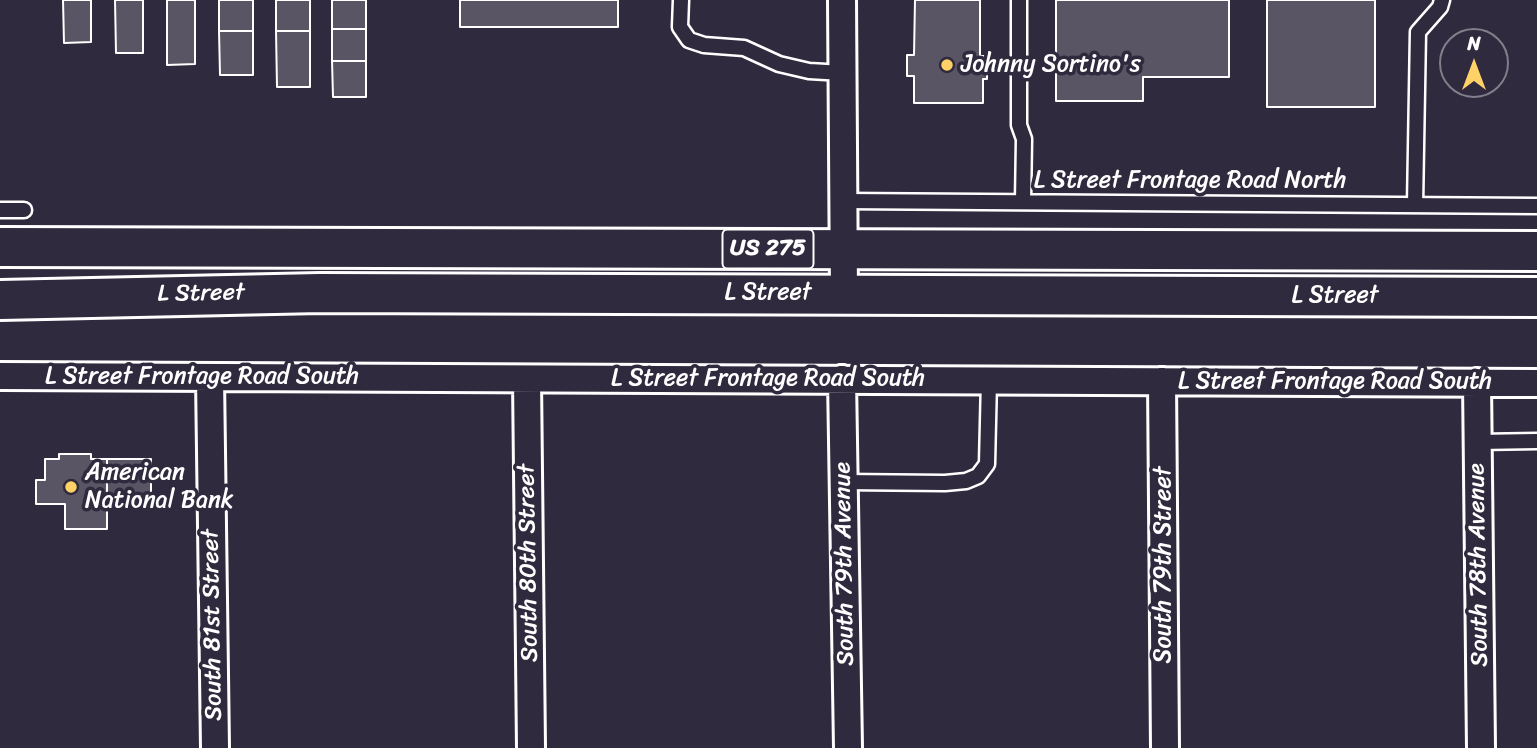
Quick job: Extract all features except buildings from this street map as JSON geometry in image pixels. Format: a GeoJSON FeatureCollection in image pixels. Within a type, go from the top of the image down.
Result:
{"type":"FeatureCollection","features":[{"type":"Feature","properties":{"kind":"main road","name":"L Street"},"geometry":{"type":"LineString","coordinates":[[0,247],[1537,251]]}},
{"type":"Feature","properties":{"kind":"main road","name":"L Street"},"geometry":{"type":"LineString","coordinates":[[0,300],[320,293],[1537,297]]}},
{"type":"Feature","properties":{"kind":"street"},"geometry":{"type":"LineString","coordinates":[[842,0],[844,294]]}},
{"type":"Feature","properties":{"kind":"street","name":"L Street Frontage Road South"},"geometry":{"type":"LineString","coordinates":[[0,376],[1537,383]]}},
{"type":"Feature","properties":{"kind":"street","name":"South 81st Street"},"geometry":{"type":"LineString","coordinates":[[210,377],[215,748]]}},
{"type":"Feature","properties":{"kind":"street","name":"South 80th Street"},"geometry":{"type":"LineString","coordinates":[[527,379],[531,748]]}},
{"type":"Feature","properties":{"kind":"street","name":"South 79th Avenue"},"geometry":{"type":"LineString","coordinates":[[842,379],[848,748]]}},
{"type":"Feature","properties":{"kind":"street","name":"South 79th Street"},"geometry":{"type":"LineString","coordinates":[[1162,381],[1165,748]]}},
{"type":"Feature","properties":{"kind":"street","name":"South 78th Avenue"},"geometry":{"type":"LineString","coordinates":[[1477,382],[1481,748]]}},
{"type":"Feature","properties":{"kind":"lane"},"geometry":{"type":"LineString","coordinates":[[681,0],[680,27],[689,40],[704,45],[744,48],[779,64],[808,71],[843,73]]}},
{"type":"Feature","properties":{"kind":"lane"},"geometry":{"type":"LineString","coordinates":[[1019,0],[1019,125],[1024,139],[1023,202]]}},
{"type":"Feature","properties":{"kind":"lane"},"geometry":{"type":"LineString","coordinates":[[1415,205],[1418,32],[1440,7],[1442,0]]}},
{"type":"Feature","properties":{"kind":"lane","name":"L Street Frontage Road North"},"geometry":{"type":"LineString","coordinates":[[843,201],[1537,206]]}},
{"type":"Feature","properties":{"kind":"lane"},"geometry":{"type":"LineString","coordinates":[[0,210],[24,210]]}},
{"type":"Feature","properties":{"kind":"lane"},"geometry":{"type":"LineString","coordinates":[[843,482],[945,483],[978,477],[987,464],[989,380]]}},
{"type":"Feature","properties":{"kind":"lane"},"geometry":{"type":"LineString","coordinates":[[1478,442],[1537,441]]}},
{"type":"Feature","properties":{"kind":"place","name":"Johnny Sortino's"},"geometry":{"type":"Point","coordinates":[947,65]}},
{"type":"Feature","properties":{"kind":"place","name":"American National Bank"},"geometry":{"type":"Point","coordinates":[71,487]}}]}
